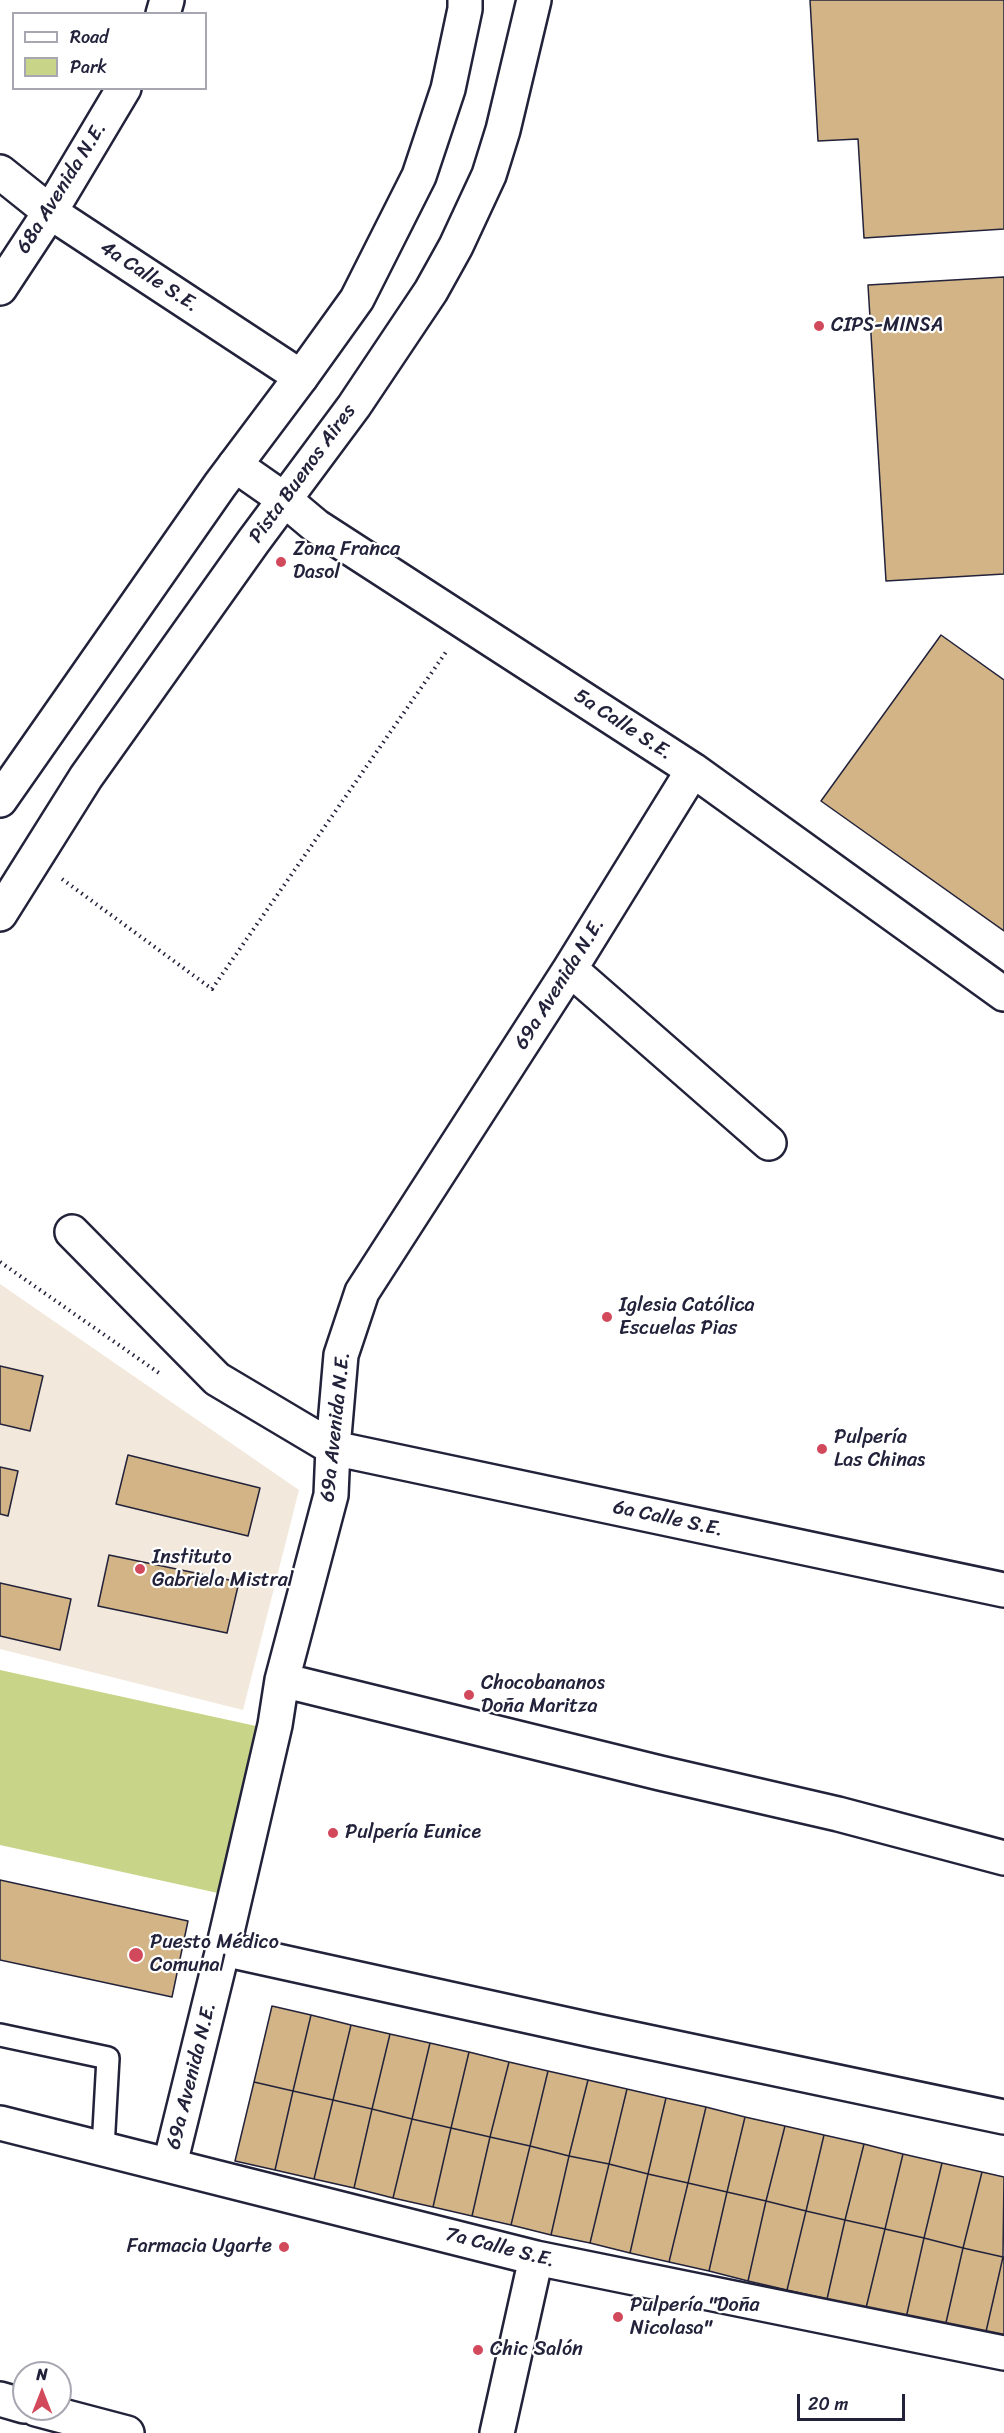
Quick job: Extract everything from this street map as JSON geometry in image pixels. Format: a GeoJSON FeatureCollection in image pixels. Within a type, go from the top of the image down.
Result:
{"type":"FeatureCollection","features":[{"type":"Feature","properties":{"kind":"street"},"geometry":{"type":"LineString","coordinates":[[2,791],[235,465],[357,299],[419,176],[448,89],[465,0]]}},
{"type":"Feature","properties":{"kind":"street","name":"Pista Buenos Aires"},"geometry":{"type":"LineString","coordinates":[[0,914],[87,777],[354,406],[419,310],[456,246],[489,175],[503,130],[534,0]]}},
{"type":"Feature","properties":{"kind":"street","name":"68a Avenida N.E."},"geometry":{"type":"LineString","coordinates":[[0,288],[50,212],[123,90]]}},
{"type":"Feature","properties":{"kind":"street","name":"4a Calle S.E."},"geometry":{"type":"LineString","coordinates":[[0,172],[50,212],[301,377]]}},
{"type":"Feature","properties":{"kind":"street","name":"5a Calle S.E."},"geometry":{"type":"LineString","coordinates":[[235,465],[285,500],[316,526],[693,770],[1004,994]]}},
{"type":"Feature","properties":{"kind":"street","name":"69a Avenida N.E."},"geometry":{"type":"LineString","coordinates":[[170,2164],[275,1725],[282,1680],[332,1495],[333,1448],[341,1355],[362,1292],[570,969],[693,770]]}},
{"type":"Feature","properties":{"kind":"street"},"geometry":{"type":"LineString","coordinates":[[570,969],[769,1143]]}},
{"type":"Feature","properties":{"kind":"street","name":"6a Calle S.E."},"geometry":{"type":"LineString","coordinates":[[72,1232],[218,1380],[333,1448],[1004,1590]]}},
{"type":"Feature","properties":{"kind":"street"},"geometry":{"type":"LineString","coordinates":[[282,1680],[660,1773],[838,1814],[1004,1858]]}},
{"type":"Feature","properties":{"kind":"street"},"geometry":{"type":"LineString","coordinates":[[223,1949],[1004,2117]]}},
{"type":"Feature","properties":{"kind":"street","name":"7a Calle S.E."},"geometry":{"type":"LineString","coordinates":[[0,2123],[536,2258],[1004,2353]]}},
{"type":"Feature","properties":{"kind":"street"},"geometry":{"type":"LineString","coordinates":[[497,2433],[536,2258]]}},
{"type":"Feature","properties":{"kind":"street"},"geometry":{"type":"LineString","coordinates":[[72,2418],[127,2433]]}},
{"type":"Feature","properties":{"kind":"lane"},"geometry":{"type":"LineString","coordinates":[[0,2035],[108,2058],[103,2148]]}},
{"type":"Feature","properties":{"kind":"path"},"geometry":{"type":"LineString","coordinates":[[35,859],[212,988],[465,624]]}},
{"type":"Feature","properties":{"kind":"shaded area","name":"Instituto Gabriela Mistral"},"geometry":{"type":"Polygon","coordinates":[[[0,1284],[299,1490],[243,1710],[0,1649],[0,1284]]]}},
{"type":"Feature","properties":{"kind":"green space"},"geometry":{"type":"Polygon","coordinates":[[[0,1670],[265,1728],[227,1895],[0,1845],[0,1670]]]}},
{"type":"Feature","properties":{"kind":"building"},"geometry":{"type":"Polygon","coordinates":[[[810,0],[1004,0],[1004,229],[864,238],[858,139],[818,141],[810,0]]]}},
{"type":"Feature","properties":{"kind":"building"},"geometry":{"type":"Polygon","coordinates":[[[1004,277],[1004,574],[886,581],[868,285],[1004,277]]]}},
{"type":"Feature","properties":{"kind":"building"},"geometry":{"type":"Polygon","coordinates":[[[941,635],[1004,680],[1004,931],[821,801],[941,635]]]}},
{"type":"Feature","properties":{"kind":"building"},"geometry":{"type":"Polygon","coordinates":[[[0,1366],[43,1376],[30,1431],[0,1424],[0,1366]]]}},
{"type":"Feature","properties":{"kind":"building"},"geometry":{"type":"Polygon","coordinates":[[[128,1455],[260,1488],[248,1536],[116,1504],[128,1455]]]}},
{"type":"Feature","properties":{"kind":"building"},"geometry":{"type":"Polygon","coordinates":[[[0,1467],[18,1471],[8,1516],[0,1514],[0,1467]]]}},
{"type":"Feature","properties":{"kind":"building"},"geometry":{"type":"Polygon","coordinates":[[[109,1555],[239,1582],[227,1633],[98,1606],[109,1555]]]}},
{"type":"Feature","properties":{"kind":"building"},"geometry":{"type":"Polygon","coordinates":[[[0,1583],[71,1599],[60,1650],[0,1636],[0,1583]]]}},
{"type":"Feature","properties":{"kind":"building"},"geometry":{"type":"Polygon","coordinates":[[[0,1880],[188,1921],[172,1997],[0,1960],[0,1880]]]}},
{"type":"Feature","properties":{"kind":"building"},"geometry":{"type":"Polygon","coordinates":[[[272,2006],[311,2015],[293,2091],[254,2082],[272,2006]]]}},
{"type":"Feature","properties":{"kind":"building"},"geometry":{"type":"Polygon","coordinates":[[[311,2015],[351,2025],[333,2100],[293,2091],[311,2015]]]}},
{"type":"Feature","properties":{"kind":"building"},"geometry":{"type":"Polygon","coordinates":[[[351,2025],[390,2034],[372,2109],[333,2100],[351,2025]]]}},
{"type":"Feature","properties":{"kind":"building"},"geometry":{"type":"Polygon","coordinates":[[[390,2034],[430,2043],[412,2119],[372,2109],[390,2034]]]}},
{"type":"Feature","properties":{"kind":"building"},"geometry":{"type":"Polygon","coordinates":[[[430,2043],[469,2052],[451,2128],[412,2119],[430,2043]]]}},
{"type":"Feature","properties":{"kind":"building"},"geometry":{"type":"Polygon","coordinates":[[[469,2052],[509,2062],[490,2137],[451,2128],[469,2052]]]}},
{"type":"Feature","properties":{"kind":"building"},"geometry":{"type":"Polygon","coordinates":[[[509,2062],[548,2071],[530,2146],[490,2137],[509,2062]]]}},
{"type":"Feature","properties":{"kind":"building"},"geometry":{"type":"Polygon","coordinates":[[[548,2071],[588,2080],[569,2156],[530,2146],[548,2071]]]}},
{"type":"Feature","properties":{"kind":"building"},"geometry":{"type":"Polygon","coordinates":[[[588,2080],[627,2089],[609,2164],[569,2156],[588,2080]]]}},
{"type":"Feature","properties":{"kind":"building"},"geometry":{"type":"Polygon","coordinates":[[[254,2082],[293,2091],[275,2170],[235,2161],[254,2082]]]}},
{"type":"Feature","properties":{"kind":"building"},"geometry":{"type":"Polygon","coordinates":[[[627,2089],[666,2098],[648,2174],[609,2164],[627,2089]]]}},
{"type":"Feature","properties":{"kind":"building"},"geometry":{"type":"Polygon","coordinates":[[[293,2091],[333,2100],[314,2179],[275,2170],[293,2091]]]}},
{"type":"Feature","properties":{"kind":"building"},"geometry":{"type":"Polygon","coordinates":[[[666,2098],[706,2107],[688,2183],[648,2174],[666,2098]]]}},
{"type":"Feature","properties":{"kind":"building"},"geometry":{"type":"Polygon","coordinates":[[[333,2100],[372,2109],[354,2188],[314,2179],[333,2100]]]}},
{"type":"Feature","properties":{"kind":"building"},"geometry":{"type":"Polygon","coordinates":[[[706,2107],[745,2117],[727,2192],[688,2183],[706,2107]]]}},
{"type":"Feature","properties":{"kind":"building"},"geometry":{"type":"Polygon","coordinates":[[[372,2109],[412,2119],[393,2198],[354,2188],[372,2109]]]}},
{"type":"Feature","properties":{"kind":"building"},"geometry":{"type":"Polygon","coordinates":[[[745,2117],[785,2126],[766,2201],[727,2192],[745,2117]]]}},
{"type":"Feature","properties":{"kind":"building"},"geometry":{"type":"Polygon","coordinates":[[[412,2119],[451,2128],[433,2207],[393,2198],[412,2119]]]}},
{"type":"Feature","properties":{"kind":"building"},"geometry":{"type":"Polygon","coordinates":[[[785,2126],[824,2135],[806,2211],[766,2201],[785,2126]]]}},
{"type":"Feature","properties":{"kind":"building"},"geometry":{"type":"Polygon","coordinates":[[[451,2128],[490,2137],[472,2216],[433,2207],[451,2128]]]}},
{"type":"Feature","properties":{"kind":"building"},"geometry":{"type":"Polygon","coordinates":[[[824,2135],[864,2144],[845,2220],[806,2211],[824,2135]]]}},
{"type":"Feature","properties":{"kind":"building"},"geometry":{"type":"Polygon","coordinates":[[[490,2137],[530,2146],[511,2225],[472,2216],[490,2137]]]}},
{"type":"Feature","properties":{"kind":"building"},"geometry":{"type":"Polygon","coordinates":[[[864,2144],[903,2154],[885,2229],[845,2220],[864,2144]]]}},
{"type":"Feature","properties":{"kind":"building"},"geometry":{"type":"Polygon","coordinates":[[[530,2146],[569,2156],[551,2235],[511,2225],[530,2146]]]}},
{"type":"Feature","properties":{"kind":"building"},"geometry":{"type":"Polygon","coordinates":[[[903,2154],[942,2163],[924,2238],[885,2229],[903,2154]]]}},
{"type":"Feature","properties":{"kind":"building"},"geometry":{"type":"Polygon","coordinates":[[[569,2156],[609,2164],[590,2243],[551,2235],[569,2156]]]}},
{"type":"Feature","properties":{"kind":"building"},"geometry":{"type":"Polygon","coordinates":[[[942,2163],[982,2172],[963,2248],[924,2238],[942,2163]]]}},
{"type":"Feature","properties":{"kind":"building"},"geometry":{"type":"Polygon","coordinates":[[[609,2164],[648,2174],[630,2253],[590,2243],[609,2164]]]}},
{"type":"Feature","properties":{"kind":"building"},"geometry":{"type":"Polygon","coordinates":[[[982,2172],[1004,2177],[1003,2257],[963,2248],[982,2172]]]}},
{"type":"Feature","properties":{"kind":"building"},"geometry":{"type":"Polygon","coordinates":[[[648,2174],[688,2183],[669,2262],[630,2253],[648,2174]]]}},
{"type":"Feature","properties":{"kind":"building"},"geometry":{"type":"Polygon","coordinates":[[[688,2183],[727,2192],[709,2271],[669,2262],[688,2183]]]}},
{"type":"Feature","properties":{"kind":"building"},"geometry":{"type":"Polygon","coordinates":[[[727,2192],[766,2201],[748,2281],[709,2271],[727,2192]]]}},
{"type":"Feature","properties":{"kind":"building"},"geometry":{"type":"Polygon","coordinates":[[[766,2201],[806,2211],[787,2290],[748,2281],[766,2201]]]}},
{"type":"Feature","properties":{"kind":"building"},"geometry":{"type":"Polygon","coordinates":[[[806,2211],[845,2220],[827,2299],[787,2290],[806,2211]]]}},
{"type":"Feature","properties":{"kind":"building"},"geometry":{"type":"Polygon","coordinates":[[[845,2220],[885,2229],[866,2308],[827,2299],[845,2220]]]}},
{"type":"Feature","properties":{"kind":"building"},"geometry":{"type":"Polygon","coordinates":[[[885,2229],[924,2238],[906,2318],[866,2308],[885,2229]]]}},
{"type":"Feature","properties":{"kind":"building"},"geometry":{"type":"Polygon","coordinates":[[[924,2238],[963,2248],[945,2327],[906,2318],[924,2238]]]}},
{"type":"Feature","properties":{"kind":"building"},"geometry":{"type":"Polygon","coordinates":[[[963,2248],[1003,2257],[985,2336],[945,2327],[963,2248]]]}},
{"type":"Feature","properties":{"kind":"building"},"geometry":{"type":"Polygon","coordinates":[[[1004,2257],[1004,2341],[985,2336],[1004,2257]]]}},
{"type":"Feature","properties":{"kind":"place","name":"CIPS-MINSA"},"geometry":{"type":"Point","coordinates":[819,326]}},
{"type":"Feature","properties":{"kind":"place","name":"Zona Franca Dasol"},"geometry":{"type":"Point","coordinates":[281,562]}},
{"type":"Feature","properties":{"kind":"place","name":"Iglesia Católica Escuelas Pias"},"geometry":{"type":"Point","coordinates":[607,1317]}},
{"type":"Feature","properties":{"kind":"place","name":"Pulpería Las Chinas"},"geometry":{"type":"Point","coordinates":[822,1449]}},
{"type":"Feature","properties":{"kind":"place","name":"Instituto Gabriela Mistral"},"geometry":{"type":"Point","coordinates":[140,1569]}},
{"type":"Feature","properties":{"kind":"place","name":"Chocobananos Doña Maritza"},"geometry":{"type":"Point","coordinates":[469,1695]}},
{"type":"Feature","properties":{"kind":"place","name":"Pulpería Eunice"},"geometry":{"type":"Point","coordinates":[333,1833]}},
{"type":"Feature","properties":{"kind":"place","name":"Puesto Médico Comunal"},"geometry":{"type":"Point","coordinates":[136,1955]}},
{"type":"Feature","properties":{"kind":"place","name":"Farmacia Ugarte"},"geometry":{"type":"Point","coordinates":[284,2247]}},
{"type":"Feature","properties":{"kind":"place","name":"Pulpería \"Doña Nicolasa\""},"geometry":{"type":"Point","coordinates":[618,2317]}},
{"type":"Feature","properties":{"kind":"place","name":"Chic Salón"},"geometry":{"type":"Point","coordinates":[478,2350]}}]}
